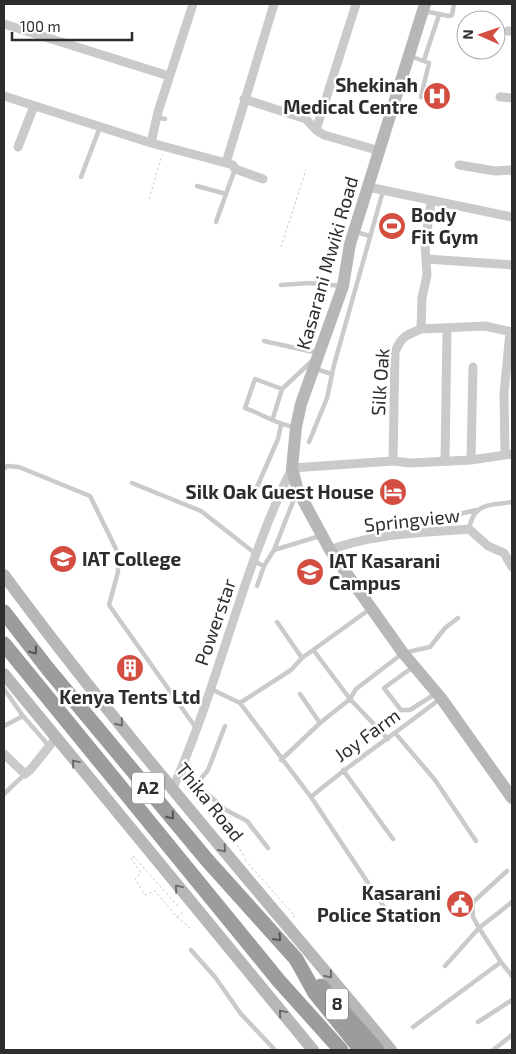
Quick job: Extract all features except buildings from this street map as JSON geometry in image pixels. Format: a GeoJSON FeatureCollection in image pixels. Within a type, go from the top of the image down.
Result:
{"type":"FeatureCollection","features":[{"type":"Feature","properties":{"kind":"highway","name":"Thika Road"},"geometry":{"type":"LineString","coordinates":[[4,612],[207,860],[296,959],[339,1046],[361,1050]]}},
{"type":"Feature","properties":{"kind":"highway","name":"A2"},"geometry":{"type":"LineString","coordinates":[[4,644],[279,981],[291,1004],[339,1046]]}},
{"type":"Feature","properties":{"kind":"highway","name":"8"},"geometry":{"type":"LineString","coordinates":[[296,959],[377,1050]]}},
{"type":"Feature","properties":{"kind":"main road","name":"Kasarani Mwiki Road"},"geometry":{"type":"LineString","coordinates":[[424,7],[354,232],[343,286],[301,404],[296,427],[292,468],[298,491],[330,550],[403,653],[438,696],[512,798]]}},
{"type":"Feature","properties":{"kind":"main road","name":"Thika Road"},"geometry":{"type":"LineString","coordinates":[[4,575],[48,635],[391,1050]]}},
{"type":"Feature","properties":{"kind":"main road"},"geometry":{"type":"LineString","coordinates":[[4,674],[52,743],[313,1050]]}},
{"type":"Feature","properties":{"kind":"street"},"geometry":{"type":"LineString","coordinates":[[150,143],[161,118],[169,76],[192,4]]}},
{"type":"Feature","properties":{"kind":"street"},"geometry":{"type":"LineString","coordinates":[[226,163],[274,4]]}},
{"type":"Feature","properties":{"kind":"street"},"geometry":{"type":"LineString","coordinates":[[316,130],[356,4]]}},
{"type":"Feature","properties":{"kind":"street"},"geometry":{"type":"LineString","coordinates":[[4,24],[169,76]]}},
{"type":"Feature","properties":{"kind":"street"},"geometry":{"type":"LineString","coordinates":[[4,96],[150,143],[233,165],[235,169],[263,179]]}},
{"type":"Feature","properties":{"kind":"street"},"geometry":{"type":"LineString","coordinates":[[500,97],[512,98]]}},
{"type":"Feature","properties":{"kind":"street"},"geometry":{"type":"LineString","coordinates":[[244,99],[306,119],[316,130],[380,151]]}},
{"type":"Feature","properties":{"kind":"street"},"geometry":{"type":"LineString","coordinates":[[18,147],[34,106]]}},
{"type":"Feature","properties":{"kind":"street"},"geometry":{"type":"LineString","coordinates":[[459,165],[495,171],[512,170]]}},
{"type":"Feature","properties":{"kind":"street"},"geometry":{"type":"LineString","coordinates":[[368,187],[432,202],[512,217]]}},
{"type":"Feature","properties":{"kind":"street"},"geometry":{"type":"LineString","coordinates":[[292,468],[393,461],[471,460],[508,454],[504,394],[511,332],[485,326],[455,326],[447,330],[421,329],[427,259],[425,245],[432,202]]}},
{"type":"Feature","properties":{"kind":"street"},"geometry":{"type":"LineString","coordinates":[[427,259],[512,265]]}},
{"type":"Feature","properties":{"kind":"street","name":"Silk Oak"},"geometry":{"type":"LineString","coordinates":[[393,461],[395,352],[399,340],[407,333],[421,329]]}},
{"type":"Feature","properties":{"kind":"street"},"geometry":{"type":"LineString","coordinates":[[445,461],[447,330]]}},
{"type":"Feature","properties":{"kind":"street"},"geometry":{"type":"LineString","coordinates":[[471,460],[473,367]]}},
{"type":"Feature","properties":{"kind":"street","name":"Powerstar"},"geometry":{"type":"LineString","coordinates":[[173,788],[196,728],[254,558],[277,499],[292,468]]}},
{"type":"Feature","properties":{"kind":"street","name":"Springview"},"geometry":{"type":"LineString","coordinates":[[330,550],[343,545],[400,536],[469,529],[488,546],[504,552],[512,567]]}},
{"type":"Feature","properties":{"kind":"street"},"geometry":{"type":"LineString","coordinates":[[4,754],[25,774],[52,743]]}},
{"type":"Feature","properties":{"kind":"lane"},"geometry":{"type":"LineString","coordinates":[[424,7],[439,15],[452,15],[454,4]]}},
{"type":"Feature","properties":{"kind":"lane"},"geometry":{"type":"LineString","coordinates":[[424,60],[439,15]]}},
{"type":"Feature","properties":{"kind":"lane"},"geometry":{"type":"LineString","coordinates":[[408,56],[424,60],[429,66],[421,97]]}},
{"type":"Feature","properties":{"kind":"lane"},"geometry":{"type":"LineString","coordinates":[[81,177],[100,127]]}},
{"type":"Feature","properties":{"kind":"lane"},"geometry":{"type":"LineString","coordinates":[[216,222],[235,169]]}},
{"type":"Feature","properties":{"kind":"lane"},"geometry":{"type":"LineString","coordinates":[[197,186],[226,194]]}},
{"type":"Feature","properties":{"kind":"lane"},"geometry":{"type":"LineString","coordinates":[[309,442],[327,398],[382,191]]}},
{"type":"Feature","properties":{"kind":"lane"},"geometry":{"type":"LineString","coordinates":[[354,232],[370,236]]}},
{"type":"Feature","properties":{"kind":"lane"},"geometry":{"type":"LineString","coordinates":[[281,285],[309,283],[343,286]]}},
{"type":"Feature","properties":{"kind":"lane"},"geometry":{"type":"LineString","coordinates":[[330,323],[345,327]]}},
{"type":"Feature","properties":{"kind":"lane"},"geometry":{"type":"LineString","coordinates":[[264,341],[320,353]]}},
{"type":"Feature","properties":{"kind":"lane"},"geometry":{"type":"LineString","coordinates":[[272,418],[282,389],[320,353]]}},
{"type":"Feature","properties":{"kind":"lane"},"geometry":{"type":"LineString","coordinates":[[314,369],[332,374]]}},
{"type":"Feature","properties":{"kind":"lane"},"geometry":{"type":"LineString","coordinates":[[282,389],[255,379],[245,408],[272,418],[281,425],[296,427]]}},
{"type":"Feature","properties":{"kind":"lane"},"geometry":{"type":"LineString","coordinates":[[254,494],[278,439],[281,425]]}},
{"type":"Feature","properties":{"kind":"lane"},"geometry":{"type":"LineString","coordinates":[[4,469],[7,466],[19,467],[90,496],[118,553],[118,572],[108,605],[196,728]]}},
{"type":"Feature","properties":{"kind":"lane"},"geometry":{"type":"LineString","coordinates":[[132,483],[201,511],[264,566]]}},
{"type":"Feature","properties":{"kind":"lane"},"geometry":{"type":"LineString","coordinates":[[257,586],[298,491]]}},
{"type":"Feature","properties":{"kind":"lane"},"geometry":{"type":"LineString","coordinates":[[400,536],[430,521],[512,502]]}},
{"type":"Feature","properties":{"kind":"lane"},"geometry":{"type":"LineString","coordinates":[[469,529],[472,516],[476,510]]}},
{"type":"Feature","properties":{"kind":"lane"},"geometry":{"type":"LineString","coordinates":[[274,550],[321,535]]}},
{"type":"Feature","properties":{"kind":"lane"},"geometry":{"type":"LineString","coordinates":[[240,703],[270,684],[302,658],[371,608]]}},
{"type":"Feature","properties":{"kind":"lane"},"geometry":{"type":"LineString","coordinates":[[281,760],[320,723],[350,699],[356,690],[403,653],[430,647],[446,628],[458,618]]}},
{"type":"Feature","properties":{"kind":"lane"},"geometry":{"type":"LineString","coordinates":[[277,622],[302,658]]}},
{"type":"Feature","properties":{"kind":"lane"},"geometry":{"type":"LineString","coordinates":[[314,651],[350,699],[388,739]]}},
{"type":"Feature","properties":{"kind":"lane"},"geometry":{"type":"LineString","coordinates":[[414,666],[384,688],[401,710],[410,710],[438,696]]}},
{"type":"Feature","properties":{"kind":"lane"},"geometry":{"type":"LineString","coordinates":[[210,688],[240,703],[311,798],[390,916]]}},
{"type":"Feature","properties":{"kind":"lane"},"geometry":{"type":"LineString","coordinates":[[4,690],[23,716],[52,743]]}},
{"type":"Feature","properties":{"kind":"lane"},"geometry":{"type":"LineString","coordinates":[[300,694],[320,723]]}},
{"type":"Feature","properties":{"kind":"lane","name":"Joy Farm"},"geometry":{"type":"LineString","coordinates":[[311,798],[343,770],[396,734],[438,696]]}},
{"type":"Feature","properties":{"kind":"lane"},"geometry":{"type":"LineString","coordinates":[[4,726],[23,716]]}},
{"type":"Feature","properties":{"kind":"lane"},"geometry":{"type":"LineString","coordinates":[[196,785],[208,770],[225,726]]}},
{"type":"Feature","properties":{"kind":"lane"},"geometry":{"type":"LineString","coordinates":[[396,734],[435,780],[476,841]]}},
{"type":"Feature","properties":{"kind":"lane"},"geometry":{"type":"LineString","coordinates":[[343,770],[393,839]]}},
{"type":"Feature","properties":{"kind":"lane"},"geometry":{"type":"LineString","coordinates":[[180,771],[226,810],[247,821],[268,848]]}},
{"type":"Feature","properties":{"kind":"lane"},"geometry":{"type":"LineString","coordinates":[[4,794],[25,774]]}},
{"type":"Feature","properties":{"kind":"lane"},"geometry":{"type":"LineString","coordinates":[[507,871],[472,903],[473,918],[512,976]]}},
{"type":"Feature","properties":{"kind":"lane"},"geometry":{"type":"LineString","coordinates":[[445,966],[479,928],[512,902]]}},
{"type":"Feature","properties":{"kind":"lane"},"geometry":{"type":"LineString","coordinates":[[191,950],[215,977],[241,1014],[275,1050]]}},
{"type":"Feature","properties":{"kind":"lane"},"geometry":{"type":"LineString","coordinates":[[413,1027],[502,962]]}},
{"type":"Feature","properties":{"kind":"lane"},"geometry":{"type":"LineString","coordinates":[[478,1022],[512,1000]]}},
{"type":"Feature","properties":{"kind":"lane"},"geometry":{"type":"LineString","coordinates":[[493,1050],[512,1035]]}},
{"type":"Feature","properties":{"kind":"path"},"geometry":{"type":"LineString","coordinates":[[149,199],[164,147]]}},
{"type":"Feature","properties":{"kind":"path"},"geometry":{"type":"LineString","coordinates":[[281,246],[306,170]]}},
{"type":"Feature","properties":{"kind":"path"},"geometry":{"type":"LineString","coordinates":[[237,845],[246,860]]}},
{"type":"Feature","properties":{"kind":"path"},"geometry":{"type":"LineString","coordinates":[[177,917],[190,928]]}},
{"type":"Feature","properties":{"kind":"place","name":"Shekinah Medical Centre"},"geometry":{"type":"Point","coordinates":[437,96]}},
{"type":"Feature","properties":{"kind":"place","name":"Body Fit Gym"},"geometry":{"type":"Point","coordinates":[392,226]}},
{"type":"Feature","properties":{"kind":"place","name":"Silk Oak Guest House"},"geometry":{"type":"Point","coordinates":[393,492]}},
{"type":"Feature","properties":{"kind":"place","name":"IAT College"},"geometry":{"type":"Point","coordinates":[63,559]}},
{"type":"Feature","properties":{"kind":"place","name":"IAT Kasarani Campus"},"geometry":{"type":"Point","coordinates":[310,572]}},
{"type":"Feature","properties":{"kind":"place","name":"Kenya Tents Ltd"},"geometry":{"type":"Point","coordinates":[130,668]}},
{"type":"Feature","properties":{"kind":"place","name":"Kasarani Police Station"},"geometry":{"type":"Point","coordinates":[460,904]}}]}
